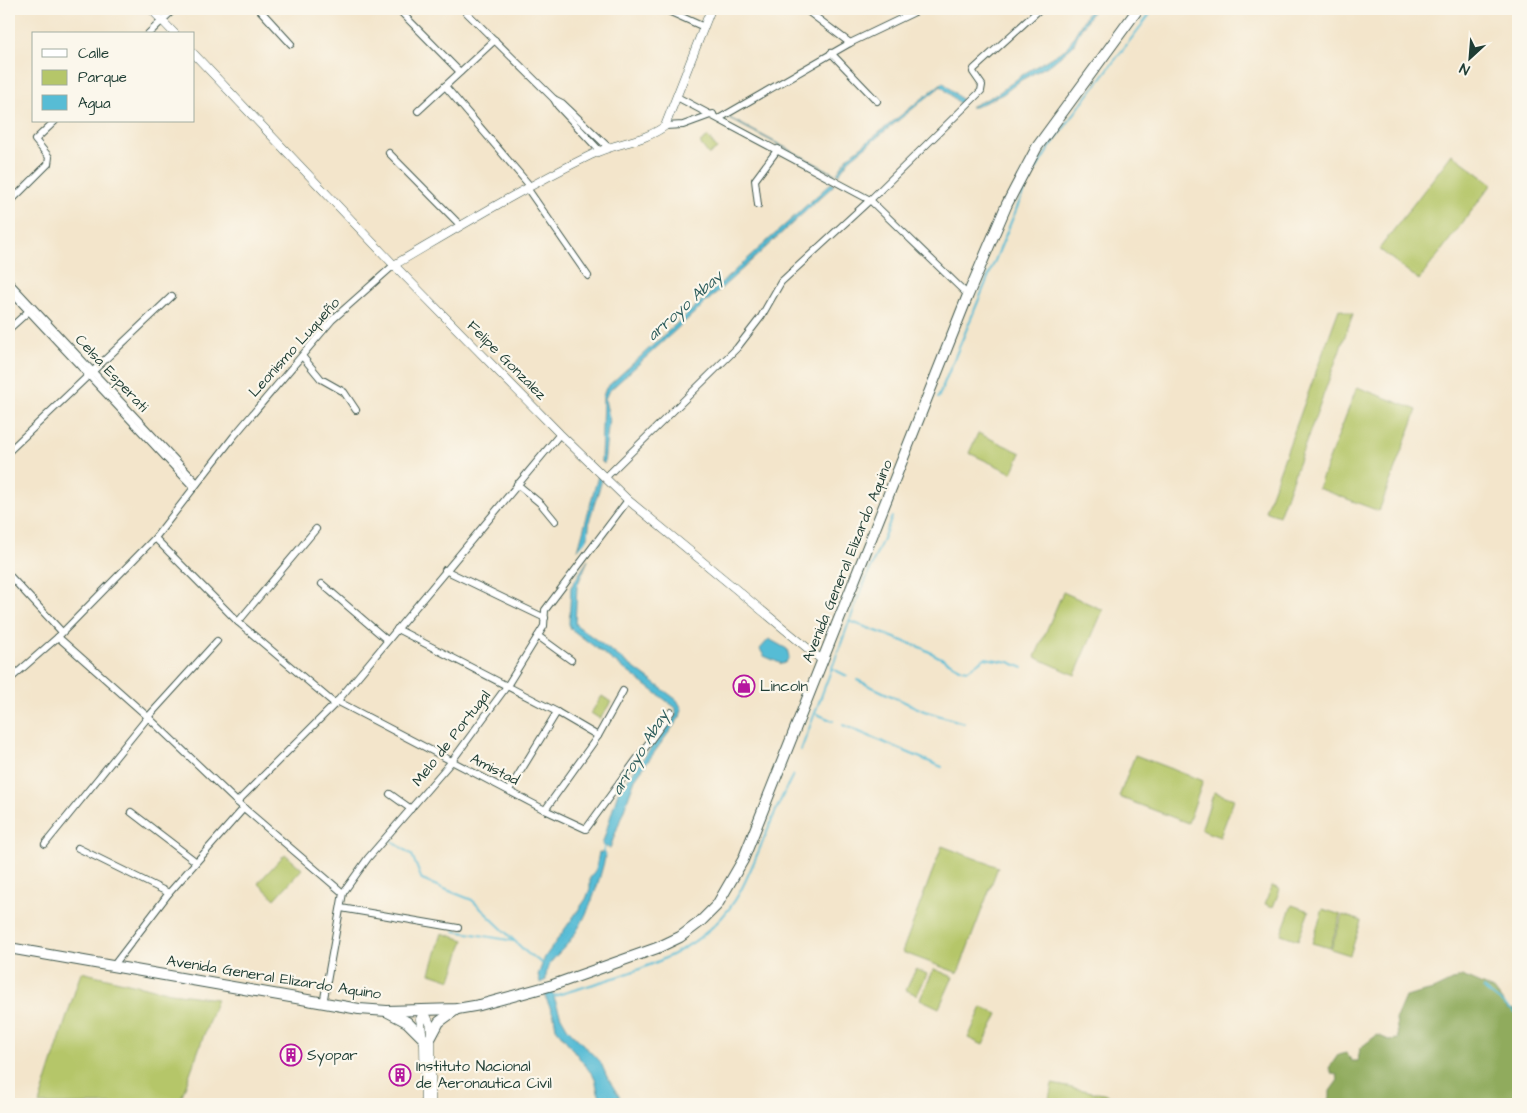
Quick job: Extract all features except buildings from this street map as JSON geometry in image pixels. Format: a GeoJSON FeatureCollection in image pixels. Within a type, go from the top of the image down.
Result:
{"type":"FeatureCollection","features":[{"type":"Feature","properties":{"kind":"main road","name":"Avenida General Elizardo Aquino"},"geometry":{"type":"LineString","coordinates":[[9,948],[323,1004],[387,1011],[456,1009],[480,1005],[553,985],[665,945],[700,922],[717,905],[743,860],[968,295],[1007,204],[1037,147],[1138,9]]}},
{"type":"Feature","properties":{"kind":"main road"},"geometry":{"type":"LineString","coordinates":[[387,1011],[407,1022],[428,1038],[439,1022],[456,1009]]}},
{"type":"Feature","properties":{"kind":"street"},"geometry":{"type":"LineString","coordinates":[[151,9],[173,32]]}},
{"type":"Feature","properties":{"kind":"street"},"geometry":{"type":"LineString","coordinates":[[150,32],[174,9]]}},
{"type":"Feature","properties":{"kind":"street"},"geometry":{"type":"LineString","coordinates":[[259,9],[291,44]]}},
{"type":"Feature","properties":{"kind":"street"},"geometry":{"type":"LineString","coordinates":[[398,9],[460,72]]}},
{"type":"Feature","properties":{"kind":"street"},"geometry":{"type":"LineString","coordinates":[[463,9],[554,99],[558,106],[600,150]]}},
{"type":"Feature","properties":{"kind":"street"},"geometry":{"type":"LineString","coordinates":[[664,9],[704,27]]}},
{"type":"Feature","properties":{"kind":"street"},"geometry":{"type":"LineString","coordinates":[[711,9],[665,126],[683,125],[713,114]]}},
{"type":"Feature","properties":{"kind":"street"},"geometry":{"type":"LineString","coordinates":[[805,9],[850,43]]}},
{"type":"Feature","properties":{"kind":"street"},"geometry":{"type":"LineString","coordinates":[[720,118],[850,43],[921,9]]}},
{"type":"Feature","properties":{"kind":"street"},"geometry":{"type":"LineString","coordinates":[[605,478],[737,348],[761,317],[781,282],[870,200],[981,91],[982,85],[973,72],[974,69],[1040,9]]}},
{"type":"Feature","properties":{"kind":"street"},"geometry":{"type":"LineString","coordinates":[[418,111],[494,40]]}},
{"type":"Feature","properties":{"kind":"street"},"geometry":{"type":"LineString","coordinates":[[831,54],[876,101]]}},
{"type":"Feature","properties":{"kind":"street","name":"Felipe Gonzalez"},"geometry":{"type":"LineString","coordinates":[[195,55],[394,265],[605,478],[628,500],[823,661]]}},
{"type":"Feature","properties":{"kind":"street"},"geometry":{"type":"LineString","coordinates":[[445,86],[528,187],[588,276]]}},
{"type":"Feature","properties":{"kind":"street"},"geometry":{"type":"LineString","coordinates":[[677,97],[713,114],[870,200],[968,295]]}},
{"type":"Feature","properties":{"kind":"street"},"geometry":{"type":"LineString","coordinates":[[554,99],[562,103],[608,147]]}},
{"type":"Feature","properties":{"kind":"street"},"geometry":{"type":"LineString","coordinates":[[9,203],[48,163],[49,157],[35,140],[54,122]]}},
{"type":"Feature","properties":{"kind":"street","name":"Leonismo Luqueño"},"geometry":{"type":"LineString","coordinates":[[9,680],[60,634],[155,538],[196,485],[332,320],[394,265],[528,187],[600,150],[648,136],[665,126]]}},
{"type":"Feature","properties":{"kind":"street"},"geometry":{"type":"LineString","coordinates":[[758,205],[755,180],[778,149]]}},
{"type":"Feature","properties":{"kind":"street"},"geometry":{"type":"LineString","coordinates":[[389,153],[461,226]]}},
{"type":"Feature","properties":{"kind":"street","name":"Celsa Esperati"},"geometry":{"type":"LineString","coordinates":[[9,282],[31,309],[196,485]]}},
{"type":"Feature","properties":{"kind":"street","name":"Celsa Esperati"},"geometry":{"type":"LineString","coordinates":[[9,290],[31,309]]}},
{"type":"Feature","properties":{"kind":"street"},"geometry":{"type":"LineString","coordinates":[[9,451],[172,296]]}},
{"type":"Feature","properties":{"kind":"street"},"geometry":{"type":"LineString","coordinates":[[9,329],[31,309]]}},
{"type":"Feature","properties":{"kind":"street"},"geometry":{"type":"LineString","coordinates":[[302,356],[321,379],[344,392],[356,410]]}},
{"type":"Feature","properties":{"kind":"street"},"geometry":{"type":"LineString","coordinates":[[237,802],[336,703],[560,434]]}},
{"type":"Feature","properties":{"kind":"street"},"geometry":{"type":"LineString","coordinates":[[517,484],[541,504],[555,521]]}},
{"type":"Feature","properties":{"kind":"street","name":"Melo de Portugal"},"geometry":{"type":"LineString","coordinates":[[323,1004],[343,893],[368,858],[452,761],[506,686],[538,636],[544,626],[545,610],[628,500]]}},
{"type":"Feature","properties":{"kind":"street"},"geometry":{"type":"LineString","coordinates":[[238,622],[316,529]]}},
{"type":"Feature","properties":{"kind":"street","name":"Amistad"},"geometry":{"type":"LineString","coordinates":[[155,538],[238,622],[336,703],[545,810],[588,829],[671,712]]}},
{"type":"Feature","properties":{"kind":"street"},"geometry":{"type":"LineString","coordinates":[[445,570],[545,618]]}},
{"type":"Feature","properties":{"kind":"street"},"geometry":{"type":"LineString","coordinates":[[9,575],[60,634],[237,802],[343,893]]}},
{"type":"Feature","properties":{"kind":"street"},"geometry":{"type":"LineString","coordinates":[[322,584],[387,640]]}},
{"type":"Feature","properties":{"kind":"street"},"geometry":{"type":"LineString","coordinates":[[396,629],[557,712],[598,736]]}},
{"type":"Feature","properties":{"kind":"street"},"geometry":{"type":"LineString","coordinates":[[538,636],[571,660]]}},
{"type":"Feature","properties":{"kind":"street"},"geometry":{"type":"LineString","coordinates":[[45,844],[148,717],[217,641]]}},
{"type":"Feature","properties":{"kind":"street"},"geometry":{"type":"LineString","coordinates":[[545,810],[598,736],[623,691]]}},
{"type":"Feature","properties":{"kind":"street"},"geometry":{"type":"LineString","coordinates":[[509,790],[557,712]]}},
{"type":"Feature","properties":{"kind":"street"},"geometry":{"type":"LineString","coordinates":[[390,794],[411,809]]}},
{"type":"Feature","properties":{"kind":"street"},"geometry":{"type":"LineString","coordinates":[[114,966],[169,892],[244,808]]}},
{"type":"Feature","properties":{"kind":"street"},"geometry":{"type":"LineString","coordinates":[[131,812],[195,861]]}},
{"type":"Feature","properties":{"kind":"street"},"geometry":{"type":"LineString","coordinates":[[78,848],[169,892]]}},
{"type":"Feature","properties":{"kind":"street"},"geometry":{"type":"LineString","coordinates":[[340,908],[458,928]]}},
{"type":"Feature","properties":{"kind":"street"},"geometry":{"type":"LineString","coordinates":[[422,1010],[430,1021],[425,1104]]}},
{"type":"Feature","properties":{"kind":"street"},"geometry":{"type":"LineString","coordinates":[[428,1038],[431,1104]]}},
{"type":"Feature","properties":{"kind":"green space"},"geometry":{"type":"Polygon","coordinates":[[[708,137],[717,149],[709,155],[700,143],[708,137]]]}},
{"type":"Feature","properties":{"kind":"green space"},"geometry":{"type":"Polygon","coordinates":[[[1452,154],[1492,184],[1419,280],[1379,249],[1452,154]]]}},
{"type":"Feature","properties":{"kind":"green space"},"geometry":{"type":"Polygon","coordinates":[[[1339,309],[1353,314],[1279,516],[1265,511],[1339,309]]]}},
{"type":"Feature","properties":{"kind":"green space"},"geometry":{"type":"Polygon","coordinates":[[[1357,387],[1417,410],[1379,511],[1318,488],[1357,387]]]}},
{"type":"Feature","properties":{"kind":"green space"},"geometry":{"type":"Polygon","coordinates":[[[978,433],[1021,453],[1012,473],[969,453],[978,433]]]}},
{"type":"Feature","properties":{"kind":"green space"},"geometry":{"type":"Polygon","coordinates":[[[1063,592],[1103,610],[1075,675],[1035,657],[1063,592]]]}},
{"type":"Feature","properties":{"kind":"green space"},"geometry":{"type":"Polygon","coordinates":[[[602,696],[611,702],[600,719],[591,713],[602,696]]]}},
{"type":"Feature","properties":{"kind":"green space"},"geometry":{"type":"Polygon","coordinates":[[[1135,755],[1203,781],[1188,823],[1119,797],[1135,755]]]}},
{"type":"Feature","properties":{"kind":"green space"},"geometry":{"type":"Polygon","coordinates":[[[1214,792],[1234,799],[1220,837],[1201,830],[1214,792]]]}},
{"type":"Feature","properties":{"kind":"green space"},"geometry":{"type":"Polygon","coordinates":[[[942,846],[998,867],[958,973],[902,952],[942,846]]]}},
{"type":"Feature","properties":{"kind":"green space"},"geometry":{"type":"Polygon","coordinates":[[[285,854],[302,869],[275,899],[258,883],[285,854]]]}},
{"type":"Feature","properties":{"kind":"green space"},"geometry":{"type":"Polygon","coordinates":[[[1272,886],[1280,889],[1273,907],[1265,904],[1272,886]]]}},
{"type":"Feature","properties":{"kind":"green space"},"geometry":{"type":"Polygon","coordinates":[[[1292,905],[1309,911],[1298,940],[1281,934],[1292,905]]]}},
{"type":"Feature","properties":{"kind":"green space"},"geometry":{"type":"Polygon","coordinates":[[[1323,909],[1341,915],[1330,948],[1312,943],[1323,909]]]}},
{"type":"Feature","properties":{"kind":"green space"},"geometry":{"type":"Polygon","coordinates":[[[1343,915],[1361,921],[1350,955],[1331,949],[1343,915]]]}},
{"type":"Feature","properties":{"kind":"green space"},"geometry":{"type":"Polygon","coordinates":[[[442,933],[464,940],[451,980],[430,973],[442,933]]]}},
{"type":"Feature","properties":{"kind":"green space"},"geometry":{"type":"Polygon","coordinates":[[[916,969],[927,974],[917,995],[906,990],[916,969]]]}},
{"type":"Feature","properties":{"kind":"green space"},"geometry":{"type":"Polygon","coordinates":[[[934,969],[953,977],[939,1008],[920,999],[934,969]]]}},
{"type":"Feature","properties":{"kind":"green space"},"geometry":{"type":"Polygon","coordinates":[[[81,972],[171,993],[217,999],[179,1104],[39,1104],[81,972]]]}},
{"type":"Feature","properties":{"kind":"green space"},"geometry":{"type":"Polygon","coordinates":[[[1462,976],[1494,990],[1508,1009],[1518,1010],[1518,1104],[1322,1104],[1330,1098],[1330,1091],[1338,1080],[1337,1075],[1332,1074],[1329,1068],[1338,1055],[1346,1053],[1352,1061],[1358,1061],[1360,1048],[1377,1035],[1389,1040],[1398,1039],[1396,1018],[1405,997],[1433,990],[1462,976]]]}},
{"type":"Feature","properties":{"kind":"green space"},"geometry":{"type":"Polygon","coordinates":[[[982,1007],[998,1014],[983,1045],[968,1038],[982,1007]]]}},
{"type":"Feature","properties":{"kind":"green space"},"geometry":{"type":"Polygon","coordinates":[[[1052,1084],[1108,1095],[1106,1104],[1048,1104],[1052,1084]]]}},
{"type":"Feature","properties":{"kind":"water"},"geometry":{"type":"Polygon","coordinates":[[[1090,9],[1094,9],[1078,34],[1073,46],[1051,64],[1021,80],[1003,94],[975,107],[970,107],[997,94],[1025,73],[1067,48],[1090,9]]]}},
{"type":"Feature","properties":{"kind":"water"},"geometry":{"type":"Polygon","coordinates":[[[943,82],[964,102],[961,105],[941,86],[849,160],[839,174],[837,173],[847,158],[943,82]]]}},
{"type":"Feature","properties":{"kind":"water"},"geometry":{"type":"Polygon","coordinates":[[[728,118],[835,174],[835,175],[728,118]]]}},
{"type":"Feature","properties":{"kind":"water"},"geometry":{"type":"Polygon","coordinates":[[[831,183],[834,185],[608,392],[605,399],[609,418],[604,464],[601,461],[603,396],[606,388],[831,183]]]}},
{"type":"Feature","properties":{"kind":"water"},"geometry":{"type":"Polygon","coordinates":[[[598,476],[602,480],[590,518],[587,545],[578,550],[598,476]]]}},
{"type":"Feature","properties":{"kind":"water"},"geometry":{"type":"Polygon","coordinates":[[[588,560],[577,586],[575,624],[677,700],[682,709],[680,717],[635,779],[610,848],[602,845],[618,792],[676,715],[676,708],[571,629],[569,624],[571,587],[588,560]]]}},
{"type":"Feature","properties":{"kind":"water"},"geometry":{"type":"Polygon","coordinates":[[[769,639],[787,649],[789,657],[786,662],[782,664],[764,656],[760,649],[769,639]]]}},
{"type":"Feature","properties":{"kind":"water"},"geometry":{"type":"Polygon","coordinates":[[[599,852],[606,854],[596,889],[587,911],[569,942],[550,963],[546,980],[540,983],[538,975],[545,957],[586,899],[590,889],[590,878],[596,869],[599,852]]]}},
{"type":"Feature","properties":{"kind":"water"},"geometry":{"type":"Polygon","coordinates":[[[552,991],[561,1017],[568,1029],[601,1063],[607,1077],[624,1104],[604,1104],[598,1092],[595,1078],[556,1028],[554,1016],[544,994],[552,991]]]}},
{"type":"Feature","properties":{"kind":"pier"},"geometry":{"type":"Polygon","coordinates":[[[590,536],[589,546],[578,556],[576,552],[590,536]]]}},
{"type":"Feature","properties":{"kind":"waterway"},"geometry":{"type":"LineString","coordinates":[[938,398],[1026,186],[1048,150],[1154,9]]}},
{"type":"Feature","properties":{"kind":"waterway"},"geometry":{"type":"LineString","coordinates":[[801,750],[859,596],[892,517]]}},
{"type":"Feature","properties":{"kind":"waterway"},"geometry":{"type":"LineString","coordinates":[[849,621],[922,648],[962,669],[968,670],[985,658],[1009,662],[1023,668]]}},
{"type":"Feature","properties":{"kind":"waterway"},"geometry":{"type":"LineString","coordinates":[[831,668],[847,676]]}},
{"type":"Feature","properties":{"kind":"waterway"},"geometry":{"type":"LineString","coordinates":[[857,680],[924,711],[964,723]]}},
{"type":"Feature","properties":{"kind":"waterway"},"geometry":{"type":"LineString","coordinates":[[817,714],[833,721]]}},
{"type":"Feature","properties":{"kind":"waterway"},"geometry":{"type":"LineString","coordinates":[[843,725],[942,767]]}},
{"type":"Feature","properties":{"kind":"waterway"},"geometry":{"type":"LineString","coordinates":[[554,996],[659,961],[684,948],[706,933],[725,914],[741,890],[793,775]]}},
{"type":"Feature","properties":{"kind":"waterway"},"geometry":{"type":"LineString","coordinates":[[392,841],[412,855],[422,880],[472,900],[527,953],[542,963]]}},
{"type":"Feature","properties":{"kind":"waterway","name":"arroyo Abay"},"geometry":{"type":"LineString","coordinates":[[603,854],[605,844]]}},
{"type":"Feature","properties":{"kind":"waterway"},"geometry":{"type":"LineString","coordinates":[[455,931],[514,941]]}},
{"type":"Feature","properties":{"kind":"waterway"},"geometry":{"type":"LineString","coordinates":[[1483,988],[1518,1015]]}},
{"type":"Feature","properties":{"kind":"place","name":"Lincoln"},"geometry":{"type":"Point","coordinates":[744,686]}},
{"type":"Feature","properties":{"kind":"place","name":"Syopar"},"geometry":{"type":"Point","coordinates":[291,1055]}},
{"type":"Feature","properties":{"kind":"place","name":"Instituto Nacional de Aeronautica Civil"},"geometry":{"type":"Point","coordinates":[400,1075]}}]}
